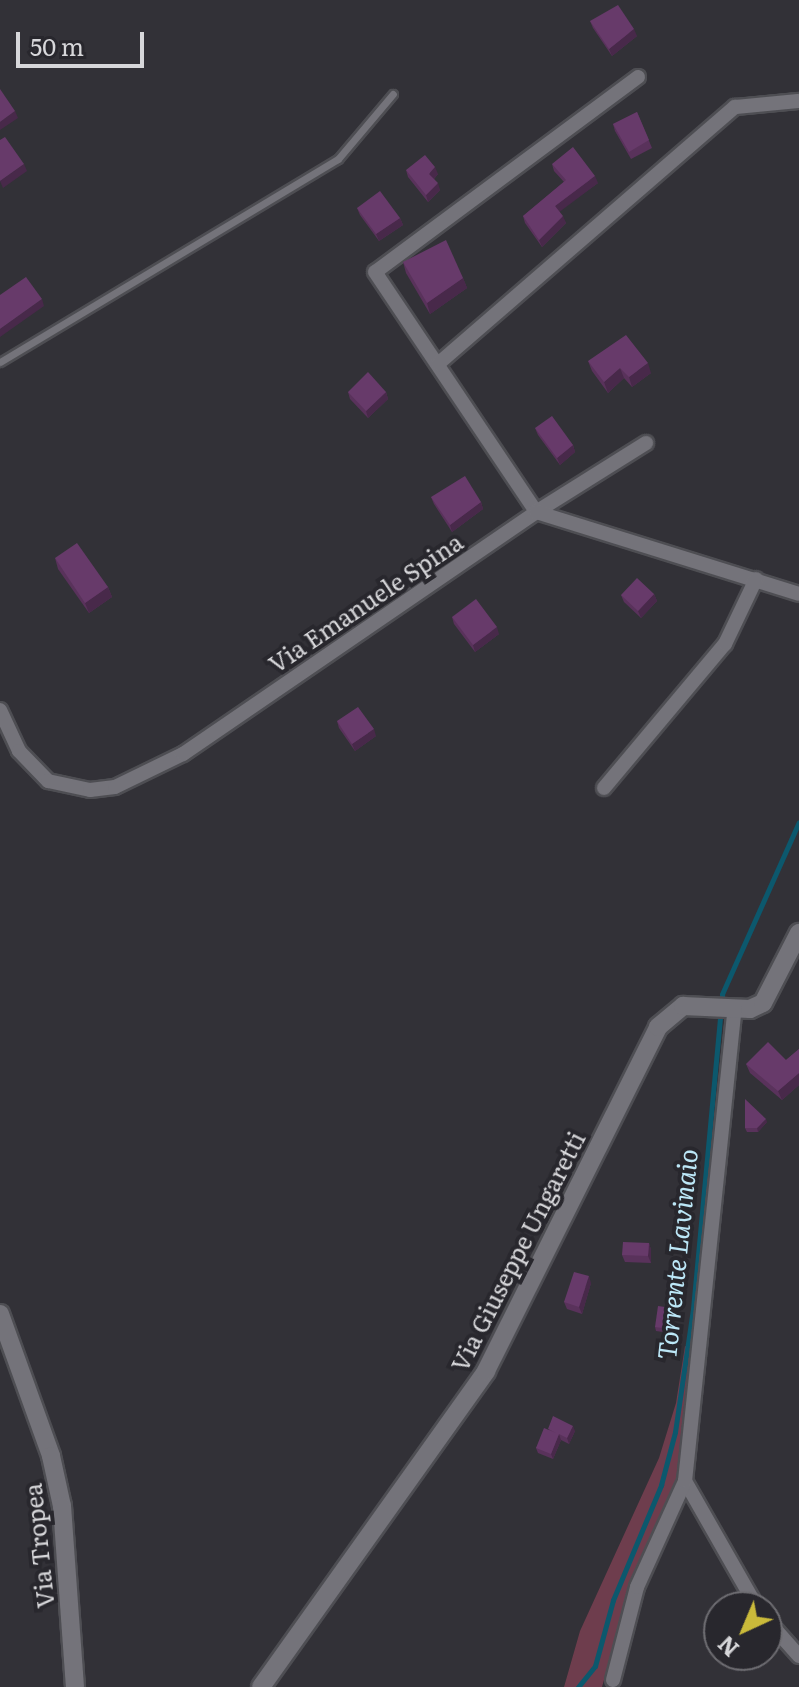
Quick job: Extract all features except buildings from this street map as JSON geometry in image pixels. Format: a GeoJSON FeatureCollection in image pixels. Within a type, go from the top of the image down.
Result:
{"type":"FeatureCollection","features":[{"type":"Feature","properties":{"kind":"street"},"geometry":{"type":"LineString","coordinates":[[638,77],[375,272],[536,512],[799,594]]}},
{"type":"Feature","properties":{"kind":"street"},"geometry":{"type":"LineString","coordinates":[[438,364],[735,107],[799,101]]}},
{"type":"Feature","properties":{"kind":"street","name":"Via Emanuele Spina"},"geometry":{"type":"LineString","coordinates":[[0,710],[19,751],[48,781],[90,790],[115,787],[183,754],[536,512],[646,443]]}},
{"type":"Feature","properties":{"kind":"street"},"geometry":{"type":"LineString","coordinates":[[604,788],[725,644],[756,579]]}},
{"type":"Feature","properties":{"kind":"street"},"geometry":{"type":"LineString","coordinates":[[613,1680],[637,1587],[685,1481],[732,1008],[763,1003],[799,933]]}},
{"type":"Feature","properties":{"kind":"street","name":"Via Giuseppe Ungaretti"},"geometry":{"type":"LineString","coordinates":[[261,1687],[486,1371],[658,1027],[683,1006],[732,1008]]}},
{"type":"Feature","properties":{"kind":"street","name":"Via Tropea"},"geometry":{"type":"LineString","coordinates":[[0,1314],[51,1456],[62,1506],[75,1687]]}},
{"type":"Feature","properties":{"kind":"street"},"geometry":{"type":"LineString","coordinates":[[685,1481],[748,1591]]}},
{"type":"Feature","properties":{"kind":"street"},"geometry":{"type":"LineString","coordinates":[[783,1638],[799,1656]]}},
{"type":"Feature","properties":{"kind":"lane"},"geometry":{"type":"LineString","coordinates":[[0,362],[338,159],[393,94]]}},
{"type":"Feature","properties":{"kind":"shaded area"},"geometry":{"type":"Polygon","coordinates":[[[685,1346],[694,1349],[681,1475],[629,1592],[602,1687],[564,1687],[580,1631],[659,1458],[676,1403],[685,1346]]]}},
{"type":"Feature","properties":{"kind":"waterway","name":"Torrente Lavinaio"},"geometry":{"type":"LineString","coordinates":[[578,1687],[595,1666],[613,1600],[661,1485],[675,1432],[693,1309],[722,994],[799,822]]}}]}
